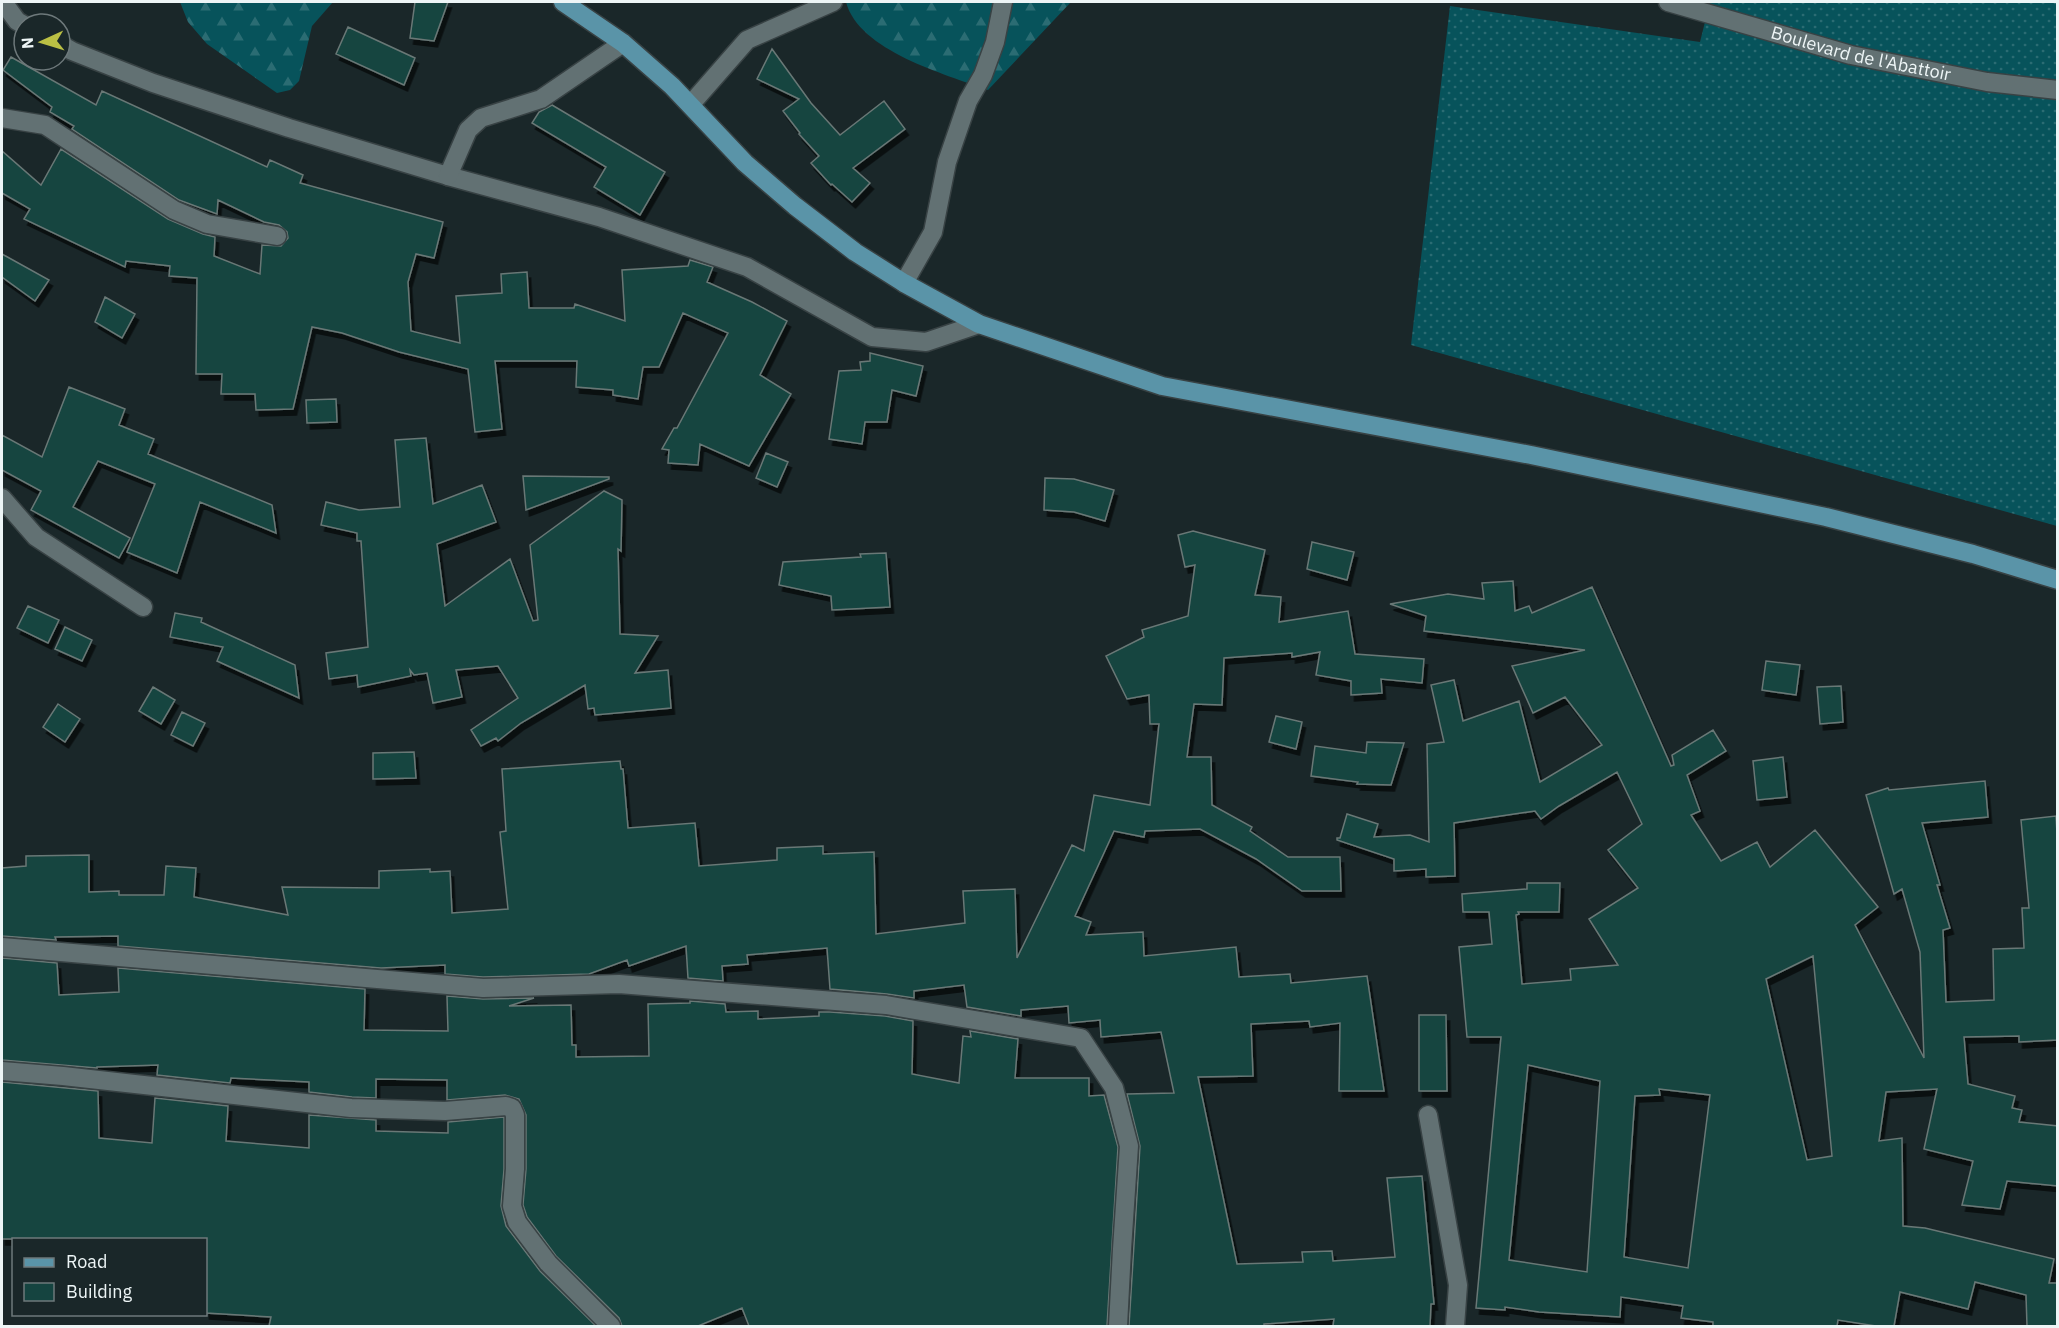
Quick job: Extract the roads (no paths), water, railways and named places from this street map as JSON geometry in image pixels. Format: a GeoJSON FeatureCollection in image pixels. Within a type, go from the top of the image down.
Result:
{"type":"FeatureCollection","features":[{"type":"Feature","properties":{"kind":"main road"},"geometry":{"type":"LineString","coordinates":[[563,2],[623,43],[691,104],[745,163],[795,206],[855,252],[904,283],[979,324],[1162,386],[1531,455],[1826,517],[1973,554],[2058,580]]}},
{"type":"Feature","properties":{"kind":"street"},"geometry":{"type":"LineString","coordinates":[[3,2],[12,14]]}},
{"type":"Feature","properties":{"kind":"street"},"geometry":{"type":"LineString","coordinates":[[691,104],[747,40],[833,2]]}},
{"type":"Feature","properties":{"kind":"street"},"geometry":{"type":"LineString","coordinates":[[904,283],[933,232],[947,162],[968,101],[983,75],[995,42],[1003,2]]}},
{"type":"Feature","properties":{"kind":"street","name":"Boulevard de l'Abattoir"},"geometry":{"type":"LineString","coordinates":[[1668,2],[1851,55],[1987,82],[2058,90]]}},
{"type":"Feature","properties":{"kind":"street"},"geometry":{"type":"LineString","coordinates":[[448,176],[468,130],[481,118],[542,99],[623,43]]}},
{"type":"Feature","properties":{"kind":"street"},"geometry":{"type":"LineString","coordinates":[[72,51],[165,86],[289,128],[448,176],[599,217],[747,267],[872,337],[926,342],[979,324]]}},
{"type":"Feature","properties":{"kind":"street"},"geometry":{"type":"LineString","coordinates":[[2,118],[45,125],[174,210],[207,224],[277,236]]}},
{"type":"Feature","properties":{"kind":"street"},"geometry":{"type":"LineString","coordinates":[[2,498],[36,537],[143,607]]}},
{"type":"Feature","properties":{"kind":"street"},"geometry":{"type":"LineString","coordinates":[[2,947],[483,988],[619,984],[886,1005],[1082,1038],[1114,1088],[1129,1146],[1119,1326]]}},
{"type":"Feature","properties":{"kind":"street"},"geometry":{"type":"LineString","coordinates":[[2,1071],[351,1108],[446,1111],[506,1106],[512,1108],[515,1115],[515,1169],[512,1206],[517,1222],[549,1263],[611,1326]]}},
{"type":"Feature","properties":{"kind":"street"},"geometry":{"type":"LineString","coordinates":[[1428,1115],[1458,1285],[1455,1326]]}}]}
